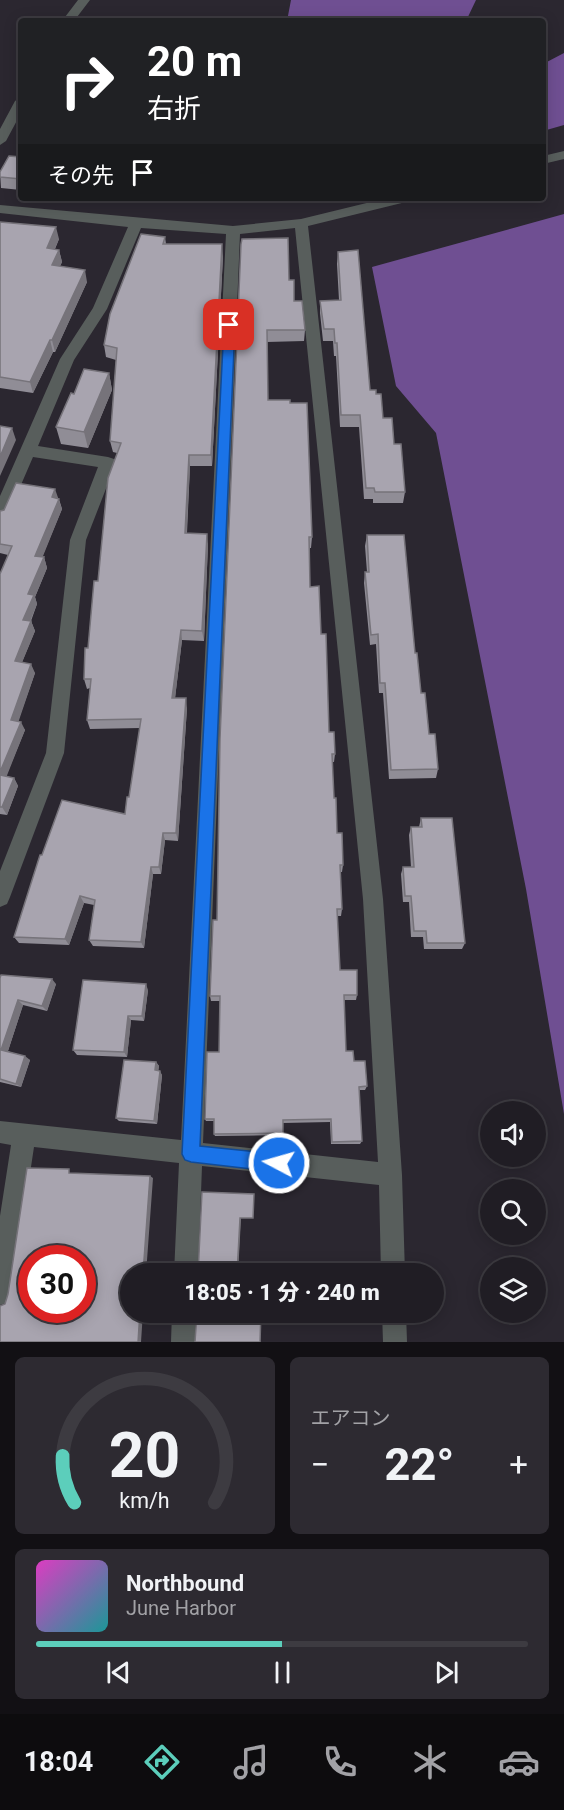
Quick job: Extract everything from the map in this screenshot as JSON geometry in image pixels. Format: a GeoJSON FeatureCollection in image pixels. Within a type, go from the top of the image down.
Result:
{"type":"FeatureCollection","features":[{"type":"Feature","properties":{"kind":"street"},"geometry":{"type":"LineString","coordinates":[[70,18],[84,0]]}},
{"type":"Feature","properties":{"kind":"street"},"geometry":{"type":"LineString","coordinates":[[0,141],[18,107]]}},
{"type":"Feature","properties":{"kind":"street"},"geometry":{"type":"LineString","coordinates":[[546,159],[564,155]]}},
{"type":"Feature","properties":{"kind":"street"},"geometry":{"type":"LineString","coordinates":[[0,209],[233,230],[301,223],[393,201]]}},
{"type":"Feature","properties":{"kind":"street"},"geometry":{"type":"LineString","coordinates":[[0,515],[67,359],[100,309],[136,223]]}},
{"type":"Feature","properties":{"kind":"street"},"geometry":{"type":"LineString","coordinates":[[301,223],[373,899],[390,1175],[393,1263]]}},
{"type":"Feature","properties":{"kind":"street"},"geometry":{"type":"LineString","coordinates":[[186,1263],[233,230]]}},
{"type":"Feature","properties":{"kind":"street"},"geometry":{"type":"LineString","coordinates":[[0,897],[55,753],[78,540],[108,463],[28,450]]}},
{"type":"Feature","properties":{"kind":"street"},"geometry":{"type":"LineString","coordinates":[[0,1132],[390,1175]]}},
{"type":"Feature","properties":{"kind":"street"},"geometry":{"type":"LineString","coordinates":[[0,1293],[24,1136]]}},
{"type":"Feature","properties":{"kind":"street"},"geometry":{"type":"LineString","coordinates":[[183,1342],[184,1323]]}},
{"type":"Feature","properties":{"kind":"street"},"geometry":{"type":"LineString","coordinates":[[394,1323],[394,1342]]}},
{"type":"Feature","properties":{"kind":"shaded area"},"geometry":{"type":"Polygon","coordinates":[[[291,0],[476,0],[467,18],[288,18],[291,0]]]}},
{"type":"Feature","properties":{"kind":"shaded area"},"geometry":{"type":"Polygon","coordinates":[[[564,53],[564,125],[546,130],[546,62],[564,53]]]}},
{"type":"Feature","properties":{"kind":"shaded area"},"geometry":{"type":"Polygon","coordinates":[[[564,214],[564,1114],[526,889],[436,433],[396,386],[372,267],[564,214]]]}},
{"type":"Feature","properties":{"kind":"building"},"geometry":{"type":"Polygon","coordinates":[[[9,156],[18,157],[18,179],[0,177],[0,172],[9,156]]]}},
{"type":"Feature","properties":{"kind":"building"},"geometry":{"type":"Polygon","coordinates":[[[0,222],[56,227],[47,248],[59,250],[52,265],[85,270],[30,382],[0,377],[0,222]]]}},
{"type":"Feature","properties":{"kind":"building"},"geometry":{"type":"Polygon","coordinates":[[[141,234],[165,237],[163,244],[222,244],[211,455],[189,455],[185,533],[207,534],[202,631],[181,630],[172,698],[186,698],[176,833],[163,833],[159,867],[151,867],[141,942],[89,940],[95,900],[80,896],[65,939],[14,937],[40,855],[42,855],[62,800],[125,814],[127,797],[129,797],[141,719],[87,720],[91,679],[84,679],[85,648],[88,648],[94,581],[98,581],[108,478],[121,443],[110,441],[117,348],[104,345],[110,314],[141,234]]]}},
{"type":"Feature","properties":{"kind":"building"},"geometry":{"type":"Polygon","coordinates":[[[288,238],[289,280],[294,280],[294,301],[302,301],[305,330],[267,330],[268,400],[307,403],[312,537],[309,537],[310,587],[319,586],[321,634],[326,634],[329,732],[334,732],[335,754],[332,754],[334,798],[336,798],[337,833],[342,833],[343,865],[340,865],[342,909],[337,909],[340,970],[357,970],[357,995],[344,995],[346,1051],[353,1051],[354,1061],[365,1061],[367,1086],[359,1087],[362,1141],[332,1142],[331,1119],[283,1120],[283,1133],[214,1134],[214,1119],[205,1119],[207,1052],[219,1052],[220,996],[210,996],[213,920],[217,920],[220,738],[241,244],[242,239],[288,238]]]}},
{"type":"Feature","properties":{"kind":"building"},"geometry":{"type":"Polygon","coordinates":[[[358,250],[370,390],[376,390],[376,394],[381,394],[383,418],[392,418],[394,444],[401,444],[405,492],[375,492],[374,488],[366,488],[360,415],[341,415],[337,343],[335,343],[334,329],[324,329],[320,301],[341,300],[338,252],[358,250]]]}},
{"type":"Feature","properties":{"kind":"building"},"geometry":{"type":"Polygon","coordinates":[[[84,369],[109,373],[84,432],[56,427],[71,393],[74,394],[84,369]]]}},
{"type":"Feature","properties":{"kind":"building"},"geometry":{"type":"Polygon","coordinates":[[[0,426],[12,428],[0,457],[0,426]]]}},
{"type":"Feature","properties":{"kind":"building"},"geometry":{"type":"Polygon","coordinates":[[[16,483],[55,489],[52,497],[59,499],[35,556],[44,557],[28,594],[34,595],[23,620],[31,621],[15,661],[31,664],[11,720],[21,722],[0,772],[0,574],[12,546],[0,544],[0,511],[4,510],[16,483]]]}},
{"type":"Feature","properties":{"kind":"building"},"geometry":{"type":"Polygon","coordinates":[[[367,535],[404,535],[415,653],[417,653],[421,693],[425,693],[429,734],[435,734],[438,769],[391,770],[385,683],[380,683],[378,634],[371,635],[365,572],[369,572],[367,535]]]}},
{"type":"Feature","properties":{"kind":"building"},"geometry":{"type":"Polygon","coordinates":[[[0,775],[14,778],[2,807],[0,807],[0,775]]]}},
{"type":"Feature","properties":{"kind":"building"},"geometry":{"type":"Polygon","coordinates":[[[421,818],[452,818],[465,943],[427,943],[426,931],[414,931],[411,896],[405,896],[403,867],[414,867],[411,827],[422,827],[421,818]]]}},
{"type":"Feature","properties":{"kind":"building"},"geometry":{"type":"Polygon","coordinates":[[[1,975],[52,979],[42,1006],[18,1000],[1,1050],[25,1056],[16,1084],[0,1079],[1,975]]]}},
{"type":"Feature","properties":{"kind":"building"},"geometry":{"type":"Polygon","coordinates":[[[83,980],[146,984],[142,1016],[128,1016],[124,1052],[73,1050],[83,980]]]}},
{"type":"Feature","properties":{"kind":"building"},"geometry":{"type":"Polygon","coordinates":[[[124,1060],[156,1062],[155,1070],[160,1071],[154,1121],[116,1118],[124,1060]]]}},
{"type":"Feature","properties":{"kind":"building"},"geometry":{"type":"Polygon","coordinates":[[[27,1168],[69,1169],[69,1173],[150,1176],[144,1263],[120,1263],[120,1323],[139,1323],[138,1342],[0,1342],[0,1306],[5,1304],[27,1168]]]}},
{"type":"Feature","properties":{"kind":"building"},"geometry":{"type":"Polygon","coordinates":[[[202,1192],[254,1194],[253,1218],[240,1218],[238,1263],[199,1263],[202,1192]]]}},
{"type":"Feature","properties":{"kind":"building"},"geometry":{"type":"Polygon","coordinates":[[[196,1323],[261,1323],[260,1342],[195,1342],[196,1323]]]}},
{"type":"Feature","properties":{"kind":"route"},"geometry":{"type":"LineString","coordinates":[[229,325],[191,1154],[279,1163]]}}]}
